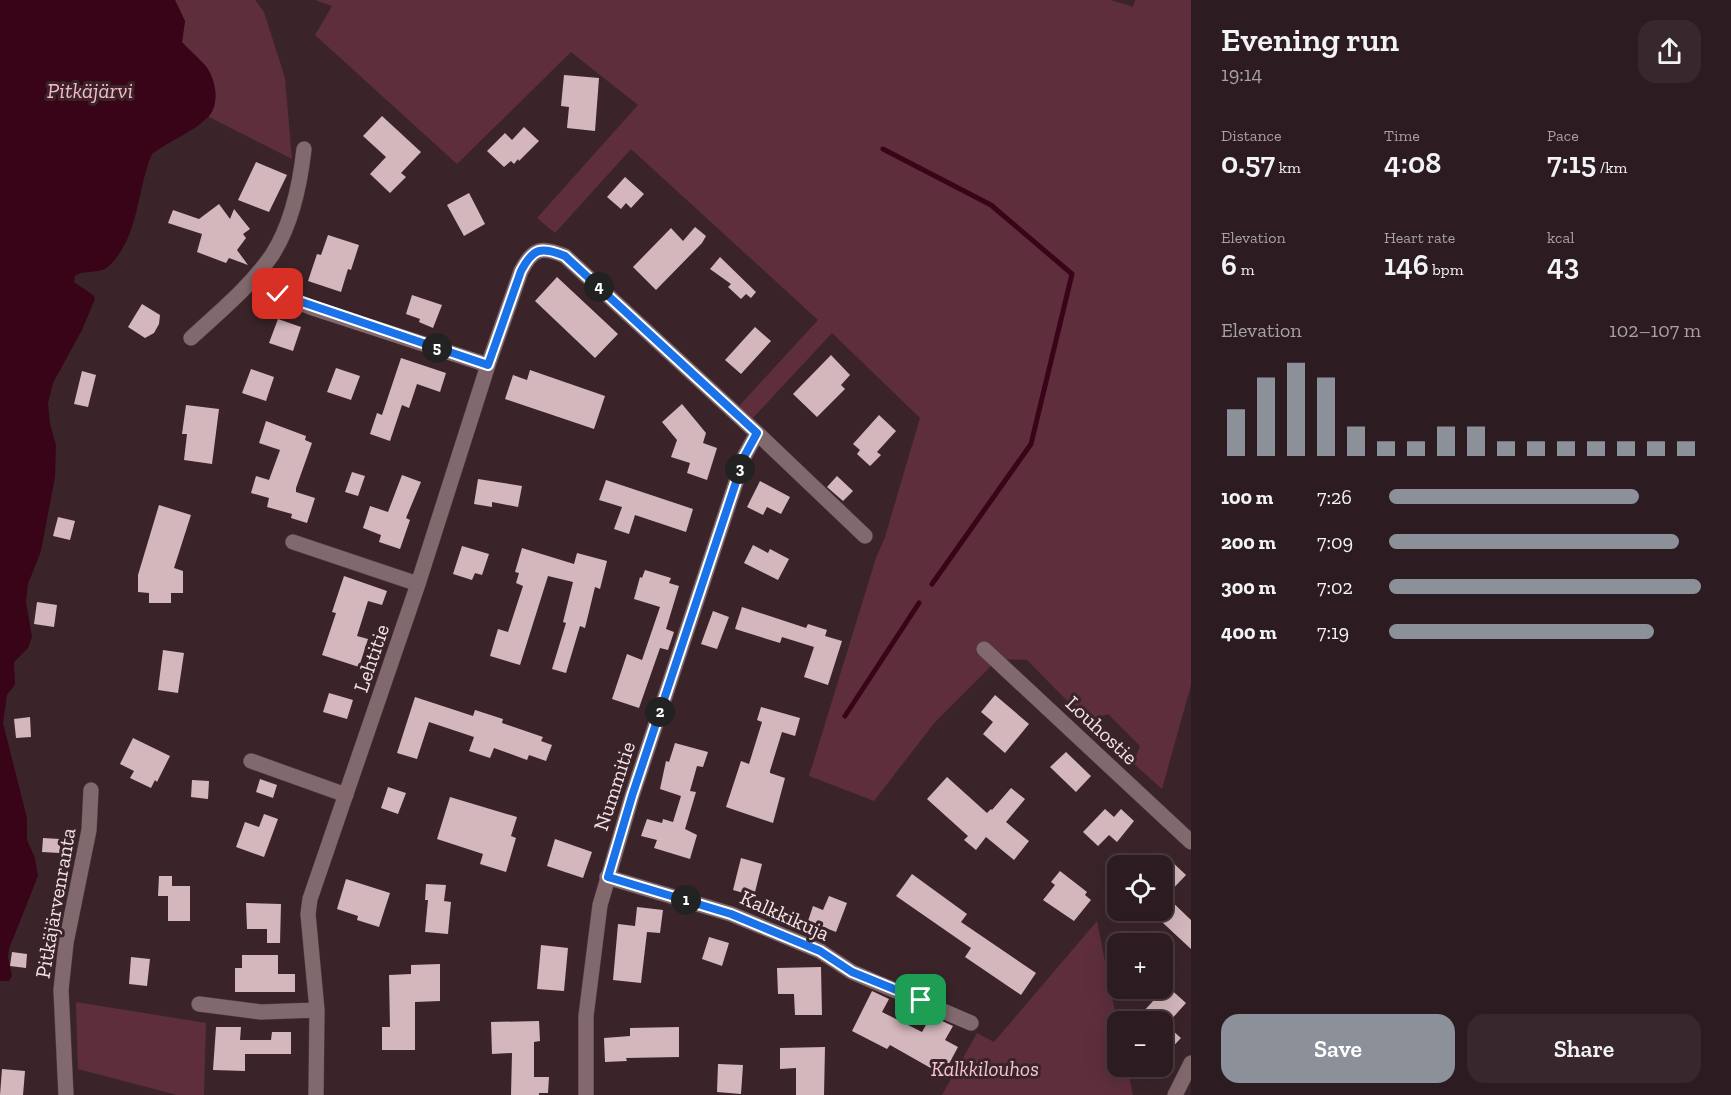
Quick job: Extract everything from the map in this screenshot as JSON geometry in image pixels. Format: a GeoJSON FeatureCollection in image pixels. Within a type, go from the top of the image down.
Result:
{"type":"FeatureCollection","features":[{"type":"Feature","properties":{"kind":"street"},"geometry":{"type":"LineString","coordinates":[[191,338],[254,278],[273,254],[288,220],[301,177],[304,149]]}},
{"type":"Feature","properties":{"kind":"street","name":"Lehtitie"},"geometry":{"type":"LineString","coordinates":[[316,1095],[317,1010],[308,914],[310,899],[418,585],[488,365],[521,271],[529,257],[540,249],[565,256],[757,433]]}},
{"type":"Feature","properties":{"kind":"street"},"geometry":{"type":"LineString","coordinates":[[254,278],[278,294],[304,304],[488,365]]}},
{"type":"Feature","properties":{"kind":"street"},"geometry":{"type":"LineString","coordinates":[[757,433],[866,536]]}},
{"type":"Feature","properties":{"kind":"street","name":"Nummitie"},"geometry":{"type":"LineString","coordinates":[[586,1095],[586,1016],[600,905],[632,796],[745,455],[757,433]]}},
{"type":"Feature","properties":{"kind":"street"},"geometry":{"type":"LineString","coordinates":[[293,542],[418,585]]}},
{"type":"Feature","properties":{"kind":"street","name":"Louhostie"},"geometry":{"type":"LineString","coordinates":[[984,649],[1191,842]]}},
{"type":"Feature","properties":{"kind":"street"},"geometry":{"type":"LineString","coordinates":[[250,761],[346,795]]}},
{"type":"Feature","properties":{"kind":"street","name":"Pitkäjärvenranta"},"geometry":{"type":"LineString","coordinates":[[66,1095],[61,990],[66,943],[89,830],[91,790]]}},
{"type":"Feature","properties":{"kind":"street","name":"Kalkkikuja"},"geometry":{"type":"LineString","coordinates":[[608,877],[731,914],[820,951],[852,972],[971,1023]]}},
{"type":"Feature","properties":{"kind":"street"},"geometry":{"type":"LineString","coordinates":[[199,1004],[261,1012],[317,1010]]}},
{"type":"Feature","properties":{"kind":"street"},"geometry":{"type":"LineString","coordinates":[[1175,1095],[1191,1063]]}},
{"type":"Feature","properties":{"kind":"green space"},"geometry":{"type":"Polygon","coordinates":[[[175,0],[255,0],[264,12],[285,78],[292,159],[209,117],[215,100],[215,89],[182,42],[185,21],[175,0]]]}},
{"type":"Feature","properties":{"kind":"green space"},"geometry":{"type":"Polygon","coordinates":[[[315,0],[1111,0],[1133,7],[1135,0],[1191,0],[1191,685],[1162,789],[1133,763],[1140,746],[1108,714],[1087,721],[1027,660],[1003,659],[994,663],[935,722],[874,801],[809,776],[876,558],[885,537],[920,418],[832,333],[752,419],[739,406],[818,320],[631,149],[555,233],[537,218],[638,105],[571,52],[457,164],[315,35],[332,6],[315,0]]]}},
{"type":"Feature","properties":{"kind":"green space","name":"Kalkkilouhos"},"geometry":{"type":"Polygon","coordinates":[[[1097,921],[1107,972],[1107,999],[1112,999],[1115,1011],[1107,1011],[1107,1077],[1129,1077],[1133,1095],[942,1095],[977,1033],[994,1042],[1097,921]]]}},
{"type":"Feature","properties":{"kind":"green space"},"geometry":{"type":"Polygon","coordinates":[[[76,1002],[206,1023],[204,1095],[177,1095],[78,1069],[76,1002]]]}},
{"type":"Feature","properties":{"kind":"water","name":"Pitkäjärvi"},"geometry":{"type":"Polygon","coordinates":[[[0,0],[175,0],[185,21],[182,42],[209,71],[215,92],[214,106],[207,118],[152,154],[132,227],[119,254],[105,269],[75,276],[74,282],[93,295],[95,299],[82,330],[53,383],[48,403],[50,424],[56,445],[55,477],[41,551],[28,584],[26,602],[32,637],[28,648],[14,662],[15,685],[7,695],[3,723],[27,818],[27,840],[35,858],[38,876],[9,949],[8,957],[12,976],[9,981],[0,981],[0,0]]]}},
{"type":"Feature","properties":{"kind":"building"},"geometry":{"type":"Polygon","coordinates":[[[564,75],[599,78],[595,131],[567,128],[569,107],[561,106],[564,75]]]}},
{"type":"Feature","properties":{"kind":"building"},"geometry":{"type":"Polygon","coordinates":[[[382,116],[421,152],[401,173],[406,177],[390,193],[370,174],[386,157],[363,136],[382,116]]]}},
{"type":"Feature","properties":{"kind":"building"},"geometry":{"type":"Polygon","coordinates":[[[524,127],[539,141],[519,161],[518,159],[514,164],[511,161],[504,167],[487,151],[505,133],[512,140],[524,127]]]}},
{"type":"Feature","properties":{"kind":"building"},"geometry":{"type":"Polygon","coordinates":[[[256,162],[287,175],[269,212],[238,200],[256,162]]]}},
{"type":"Feature","properties":{"kind":"building"},"geometry":{"type":"Polygon","coordinates":[[[625,177],[644,194],[631,208],[626,203],[621,209],[607,197],[625,177]]]}},
{"type":"Feature","properties":{"kind":"building"},"geometry":{"type":"Polygon","coordinates":[[[469,193],[485,224],[464,236],[447,205],[469,193]]]}},
{"type":"Feature","properties":{"kind":"building"},"geometry":{"type":"Polygon","coordinates":[[[219,204],[230,219],[234,209],[250,229],[243,234],[246,238],[237,250],[248,265],[229,258],[226,263],[197,252],[202,234],[168,223],[173,210],[199,219],[219,204]]]}},
{"type":"Feature","properties":{"kind":"building"},"geometry":{"type":"Polygon","coordinates":[[[695,227],[706,236],[702,243],[656,290],[633,267],[671,228],[683,241],[695,227]]]}},
{"type":"Feature","properties":{"kind":"building"},"geometry":{"type":"Polygon","coordinates":[[[328,235],[359,245],[341,292],[308,281],[317,254],[321,255],[328,235]]]}},
{"type":"Feature","properties":{"kind":"building"},"geometry":{"type":"Polygon","coordinates":[[[720,257],[756,292],[751,298],[746,294],[741,299],[728,287],[731,284],[710,269],[720,257]]]}},
{"type":"Feature","properties":{"kind":"building"},"geometry":{"type":"Polygon","coordinates":[[[557,277],[618,334],[595,358],[535,301],[557,277]]]}},
{"type":"Feature","properties":{"kind":"building"},"geometry":{"type":"Polygon","coordinates":[[[412,295],[442,305],[433,328],[419,322],[420,319],[406,314],[412,295]]]}},
{"type":"Feature","properties":{"kind":"building"},"geometry":{"type":"Polygon","coordinates":[[[142,304],[160,315],[159,324],[154,333],[145,338],[128,327],[142,304]]]}},
{"type":"Feature","properties":{"kind":"building"},"geometry":{"type":"Polygon","coordinates":[[[278,319],[301,327],[293,351],[269,343],[278,319]]]}},
{"type":"Feature","properties":{"kind":"building"},"geometry":{"type":"Polygon","coordinates":[[[755,327],[771,341],[741,374],[725,360],[755,327]]]}},
{"type":"Feature","properties":{"kind":"building"},"geometry":{"type":"Polygon","coordinates":[[[831,355],[850,375],[841,385],[845,389],[817,417],[793,394],[831,355]]]}},
{"type":"Feature","properties":{"kind":"building"},"geometry":{"type":"Polygon","coordinates":[[[401,358],[446,373],[440,392],[417,384],[409,408],[402,405],[390,441],[370,434],[377,413],[382,415],[401,358]]]}},
{"type":"Feature","properties":{"kind":"building"},"geometry":{"type":"Polygon","coordinates":[[[336,368],[360,376],[351,400],[327,392],[336,368]]]}},
{"type":"Feature","properties":{"kind":"building"},"geometry":{"type":"Polygon","coordinates":[[[251,369],[274,377],[266,401],[242,393],[251,369]]]}},
{"type":"Feature","properties":{"kind":"building"},"geometry":{"type":"Polygon","coordinates":[[[530,370],[605,396],[594,429],[505,399],[513,375],[527,380],[530,370]]]}},
{"type":"Feature","properties":{"kind":"building"},"geometry":{"type":"Polygon","coordinates":[[[82,371],[96,375],[88,407],[74,404],[82,371]]]}},
{"type":"Feature","properties":{"kind":"building"},"geometry":{"type":"Polygon","coordinates":[[[682,404],[706,433],[703,443],[717,448],[707,480],[687,473],[690,463],[671,457],[677,440],[662,422],[682,404]]]}},
{"type":"Feature","properties":{"kind":"building"},"geometry":{"type":"Polygon","coordinates":[[[186,405],[219,409],[212,464],[184,460],[187,434],[182,434],[186,405]]]}},
{"type":"Feature","properties":{"kind":"building"},"geometry":{"type":"Polygon","coordinates":[[[879,415],[896,431],[877,452],[881,455],[870,466],[857,454],[860,450],[853,444],[879,415]]]}},
{"type":"Feature","properties":{"kind":"building"},"geometry":{"type":"Polygon","coordinates":[[[266,421],[306,436],[305,440],[312,443],[296,488],[296,492],[315,498],[307,523],[291,518],[292,514],[267,507],[269,498],[251,493],[256,476],[269,480],[280,450],[259,443],[266,421]]]}},
{"type":"Feature","properties":{"kind":"building"},"geometry":{"type":"Polygon","coordinates":[[[352,472],[365,476],[358,496],[345,492],[352,472]]]}},
{"type":"Feature","properties":{"kind":"building"},"geometry":{"type":"Polygon","coordinates":[[[402,475],[421,482],[406,518],[410,520],[400,549],[379,542],[381,535],[363,528],[370,506],[388,512],[402,475]]]}},
{"type":"Feature","properties":{"kind":"building"},"geometry":{"type":"Polygon","coordinates":[[[837,476],[853,491],[843,501],[827,487],[837,476]]]}},
{"type":"Feature","properties":{"kind":"building"},"geometry":{"type":"Polygon","coordinates":[[[478,479],[522,486],[518,507],[492,502],[492,507],[474,504],[478,479]]]}},
{"type":"Feature","properties":{"kind":"building"},"geometry":{"type":"Polygon","coordinates":[[[606,480],[693,509],[686,532],[635,515],[629,534],[614,529],[622,507],[599,500],[606,480]]]}},
{"type":"Feature","properties":{"kind":"building"},"geometry":{"type":"Polygon","coordinates":[[[760,481],[790,497],[781,514],[767,507],[763,515],[747,507],[760,481]]]}},
{"type":"Feature","properties":{"kind":"building"},"geometry":{"type":"Polygon","coordinates":[[[159,505],[191,515],[174,568],[183,571],[183,593],[171,593],[171,603],[149,603],[149,593],[138,592],[138,575],[159,505]]]}},
{"type":"Feature","properties":{"kind":"building"},"geometry":{"type":"Polygon","coordinates":[[[58,517],[75,521],[70,540],[53,536],[58,517]]]}},
{"type":"Feature","properties":{"kind":"building"},"geometry":{"type":"Polygon","coordinates":[[[753,545],[768,553],[770,549],[789,559],[778,580],[744,563],[753,545]]]}},
{"type":"Feature","properties":{"kind":"building"},"geometry":{"type":"Polygon","coordinates":[[[462,546],[489,554],[482,575],[475,573],[472,580],[453,574],[462,546]]]}},
{"type":"Feature","properties":{"kind":"building"},"geometry":{"type":"Polygon","coordinates":[[[522,548],[574,564],[577,553],[607,561],[600,589],[595,587],[585,628],[580,626],[566,673],[552,669],[566,623],[563,622],[573,582],[548,576],[520,665],[490,656],[498,629],[508,632],[523,586],[516,583],[519,573],[515,572],[522,548]]]}},
{"type":"Feature","properties":{"kind":"building"},"geometry":{"type":"Polygon","coordinates":[[[645,570],[671,578],[669,583],[679,586],[666,629],[674,632],[668,650],[660,648],[639,708],[612,699],[627,654],[642,660],[660,607],[634,599],[640,577],[642,578],[645,570]]]}},
{"type":"Feature","properties":{"kind":"building"},"geometry":{"type":"Polygon","coordinates":[[[344,576],[387,591],[382,605],[368,601],[357,636],[368,639],[359,667],[322,655],[336,613],[332,612],[344,576]]]}},
{"type":"Feature","properties":{"kind":"building"},"geometry":{"type":"Polygon","coordinates":[[[37,602],[57,605],[54,627],[34,624],[37,602]]]}},
{"type":"Feature","properties":{"kind":"building"},"geometry":{"type":"Polygon","coordinates":[[[742,607],[806,628],[808,624],[827,630],[825,636],[842,641],[828,685],[804,677],[814,647],[782,637],[780,643],[735,629],[742,607]]]}},
{"type":"Feature","properties":{"kind":"building"},"geometry":{"type":"Polygon","coordinates":[[[713,611],[729,617],[717,649],[701,644],[713,611]]]}},
{"type":"Feature","properties":{"kind":"building"},"geometry":{"type":"Polygon","coordinates":[[[163,650],[184,653],[178,693],[158,690],[163,650]]]}},
{"type":"Feature","properties":{"kind":"building"},"geometry":{"type":"Polygon","coordinates":[[[329,693],[353,700],[347,719],[323,712],[329,693]]]}},
{"type":"Feature","properties":{"kind":"building"},"geometry":{"type":"Polygon","coordinates":[[[995,695],[1029,724],[1005,753],[983,734],[993,722],[981,712],[995,695]]]}},
{"type":"Feature","properties":{"kind":"building"},"geometry":{"type":"Polygon","coordinates":[[[415,697],[473,716],[475,710],[503,719],[502,723],[543,737],[541,741],[552,745],[546,761],[529,755],[527,760],[494,748],[490,758],[469,751],[474,737],[429,722],[417,759],[397,753],[415,697]]]}},
{"type":"Feature","properties":{"kind":"building"},"geometry":{"type":"Polygon","coordinates":[[[761,707],[800,718],[795,736],[782,732],[770,771],[770,773],[785,778],[773,823],[726,807],[741,761],[749,764],[762,722],[757,720],[761,707]]]}},
{"type":"Feature","properties":{"kind":"building"},"geometry":{"type":"Polygon","coordinates":[[[30,717],[31,737],[16,738],[14,719],[30,717]]]}},
{"type":"Feature","properties":{"kind":"building"},"geometry":{"type":"Polygon","coordinates":[[[133,738],[170,756],[157,782],[155,780],[151,788],[130,778],[134,771],[120,764],[133,738]]]}},
{"type":"Feature","properties":{"kind":"building"},"geometry":{"type":"Polygon","coordinates":[[[675,743],[708,752],[703,767],[697,766],[690,791],[696,792],[685,829],[697,835],[690,859],[654,848],[657,840],[641,836],[647,819],[662,823],[663,819],[673,822],[681,796],[660,789],[666,761],[669,762],[675,743]]]}},
{"type":"Feature","properties":{"kind":"building"},"geometry":{"type":"Polygon","coordinates":[[[1066,752],[1091,776],[1076,792],[1050,767],[1066,752]]]}},
{"type":"Feature","properties":{"kind":"building"},"geometry":{"type":"Polygon","coordinates":[[[947,777],[987,813],[1011,788],[1025,799],[1006,822],[1029,841],[1014,860],[986,837],[976,850],[964,840],[968,836],[927,799],[947,777]]]}},
{"type":"Feature","properties":{"kind":"building"},"geometry":{"type":"Polygon","coordinates":[[[260,779],[277,785],[273,798],[256,792],[260,779]]]}},
{"type":"Feature","properties":{"kind":"building"},"geometry":{"type":"Polygon","coordinates":[[[192,780],[209,781],[208,799],[191,797],[192,780]]]}},
{"type":"Feature","properties":{"kind":"building"},"geometry":{"type":"Polygon","coordinates":[[[388,787],[406,793],[398,814],[381,808],[388,787]]]}},
{"type":"Feature","properties":{"kind":"building"},"geometry":{"type":"Polygon","coordinates":[[[450,797],[517,817],[511,836],[516,838],[506,872],[480,864],[483,854],[437,839],[450,797]]]}},
{"type":"Feature","properties":{"kind":"building"},"geometry":{"type":"Polygon","coordinates":[[[1105,809],[1114,817],[1121,809],[1134,821],[1117,842],[1109,835],[1098,846],[1083,832],[1105,809]]]}},
{"type":"Feature","properties":{"kind":"building"},"geometry":{"type":"Polygon","coordinates":[[[264,814],[278,819],[264,857],[236,847],[245,822],[259,827],[264,814]]]}},
{"type":"Feature","properties":{"kind":"building"},"geometry":{"type":"Polygon","coordinates":[[[43,838],[60,839],[60,853],[42,852],[43,838]]]}},
{"type":"Feature","properties":{"kind":"building"},"geometry":{"type":"Polygon","coordinates":[[[555,839],[592,852],[583,878],[547,866],[555,839]]]}},
{"type":"Feature","properties":{"kind":"building"},"geometry":{"type":"Polygon","coordinates":[[[741,858],[762,864],[754,896],[733,890],[741,858]]]}},
{"type":"Feature","properties":{"kind":"building"},"geometry":{"type":"Polygon","coordinates":[[[1173,863],[1186,875],[1173,889],[1173,863]]]}},
{"type":"Feature","properties":{"kind":"building"},"geometry":{"type":"Polygon","coordinates":[[[1060,871],[1087,892],[1085,895],[1091,900],[1074,921],[1043,900],[1055,885],[1051,882],[1060,871]]]}},
{"type":"Feature","properties":{"kind":"building"},"geometry":{"type":"Polygon","coordinates":[[[912,874],[967,914],[961,922],[1036,973],[1021,995],[965,957],[971,948],[896,896],[912,874]]]}},
{"type":"Feature","properties":{"kind":"building"},"geometry":{"type":"Polygon","coordinates":[[[159,876],[172,876],[172,886],[190,886],[190,921],[168,921],[168,896],[158,896],[159,876]]]}},
{"type":"Feature","properties":{"kind":"building"},"geometry":{"type":"Polygon","coordinates":[[[346,879],[390,893],[379,927],[357,920],[358,916],[337,909],[346,879]]]}},
{"type":"Feature","properties":{"kind":"building"},"geometry":{"type":"Polygon","coordinates":[[[426,884],[446,885],[444,901],[451,902],[448,934],[425,932],[428,900],[425,900],[426,884]]]}},
{"type":"Feature","properties":{"kind":"building"},"geometry":{"type":"Polygon","coordinates":[[[829,896],[847,903],[836,932],[808,921],[813,906],[823,910],[829,896]]]}},
{"type":"Feature","properties":{"kind":"building"},"geometry":{"type":"Polygon","coordinates":[[[246,903],[281,904],[280,943],[267,943],[267,929],[247,929],[246,903]]]}},
{"type":"Feature","properties":{"kind":"building"},"geometry":{"type":"Polygon","coordinates":[[[1173,903],[1191,920],[1191,949],[1161,921],[1173,921],[1173,903]]]}},
{"type":"Feature","properties":{"kind":"building"},"geometry":{"type":"Polygon","coordinates":[[[637,907],[663,910],[660,933],[647,932],[641,983],[613,980],[618,924],[635,926],[637,907]]]}},
{"type":"Feature","properties":{"kind":"building"},"geometry":{"type":"Polygon","coordinates":[[[709,937],[729,943],[722,966],[702,959],[709,937]]]}},
{"type":"Feature","properties":{"kind":"building"},"geometry":{"type":"Polygon","coordinates":[[[541,945],[568,948],[564,991],[537,989],[541,945]]]}},
{"type":"Feature","properties":{"kind":"building"},"geometry":{"type":"Polygon","coordinates":[[[12,952],[27,954],[26,968],[10,966],[12,952]]]}},
{"type":"Feature","properties":{"kind":"building"},"geometry":{"type":"Polygon","coordinates":[[[242,955],[278,955],[278,974],[295,974],[295,992],[235,992],[235,968],[242,968],[242,955]]]}},
{"type":"Feature","properties":{"kind":"building"},"geometry":{"type":"Polygon","coordinates":[[[131,957],[150,959],[147,986],[129,984],[131,957]]]}},
{"type":"Feature","properties":{"kind":"building"},"geometry":{"type":"Polygon","coordinates":[[[440,964],[440,1001],[415,1002],[415,1050],[382,1050],[382,1027],[390,1027],[389,975],[411,974],[411,965],[440,964]]]}},
{"type":"Feature","properties":{"kind":"building"},"geometry":{"type":"Polygon","coordinates":[[[821,967],[822,1015],[795,1015],[794,994],[778,994],[777,968],[821,967]]]}},
{"type":"Feature","properties":{"kind":"building"},"geometry":{"type":"Polygon","coordinates":[[[872,991],[889,999],[882,1012],[922,1032],[931,1016],[953,1026],[945,1040],[958,1047],[943,1075],[890,1045],[887,1049],[852,1031],[872,991]]]}},
{"type":"Feature","properties":{"kind":"building"},"geometry":{"type":"Polygon","coordinates":[[[1173,991],[1186,1003],[1173,1018],[1173,1011],[1144,1011],[1155,999],[1173,999],[1173,991]]]}},
{"type":"Feature","properties":{"kind":"building"},"geometry":{"type":"Polygon","coordinates":[[[539,1021],[540,1041],[534,1042],[534,1077],[549,1077],[548,1093],[511,1095],[512,1053],[492,1054],[491,1022],[539,1021]]]}},
{"type":"Feature","properties":{"kind":"building"},"geometry":{"type":"Polygon","coordinates":[[[216,1027],[241,1027],[240,1040],[271,1040],[272,1032],[291,1032],[291,1054],[245,1054],[245,1071],[213,1070],[216,1027]]]}},
{"type":"Feature","properties":{"kind":"building"},"geometry":{"type":"Polygon","coordinates":[[[679,1027],[679,1057],[626,1058],[627,1061],[605,1062],[604,1038],[630,1036],[630,1028],[679,1027]]]}},
{"type":"Feature","properties":{"kind":"building"},"geometry":{"type":"Polygon","coordinates":[[[1173,1031],[1181,1038],[1173,1046],[1173,1031]]]}},
{"type":"Feature","properties":{"kind":"building"},"geometry":{"type":"Polygon","coordinates":[[[825,1047],[824,1095],[796,1095],[796,1068],[780,1069],[780,1048],[825,1047]]]}},
{"type":"Feature","properties":{"kind":"building"},"geometry":{"type":"Polygon","coordinates":[[[718,1064],[743,1065],[741,1094],[717,1092],[718,1064]]]}},
{"type":"Feature","properties":{"kind":"building"},"geometry":{"type":"Polygon","coordinates":[[[2,1069],[25,1071],[23,1095],[0,1095],[2,1069]]]}},
{"type":"Feature","properties":{"kind":"waterway"},"geometry":{"type":"LineString","coordinates":[[883,149],[991,205],[1072,274],[1031,444],[932,584]]}},
{"type":"Feature","properties":{"kind":"waterway"},"geometry":{"type":"LineString","coordinates":[[845,716],[919,603]]}},
{"type":"Feature","properties":{"kind":"route"},"geometry":{"type":"LineString","coordinates":[[278,294],[313,308],[488,365],[521,271],[529,257],[540,249],[552,251],[565,256],[757,433],[745,455],[632,796],[608,877],[731,914],[820,951],[852,972],[921,1000]]}}]}
